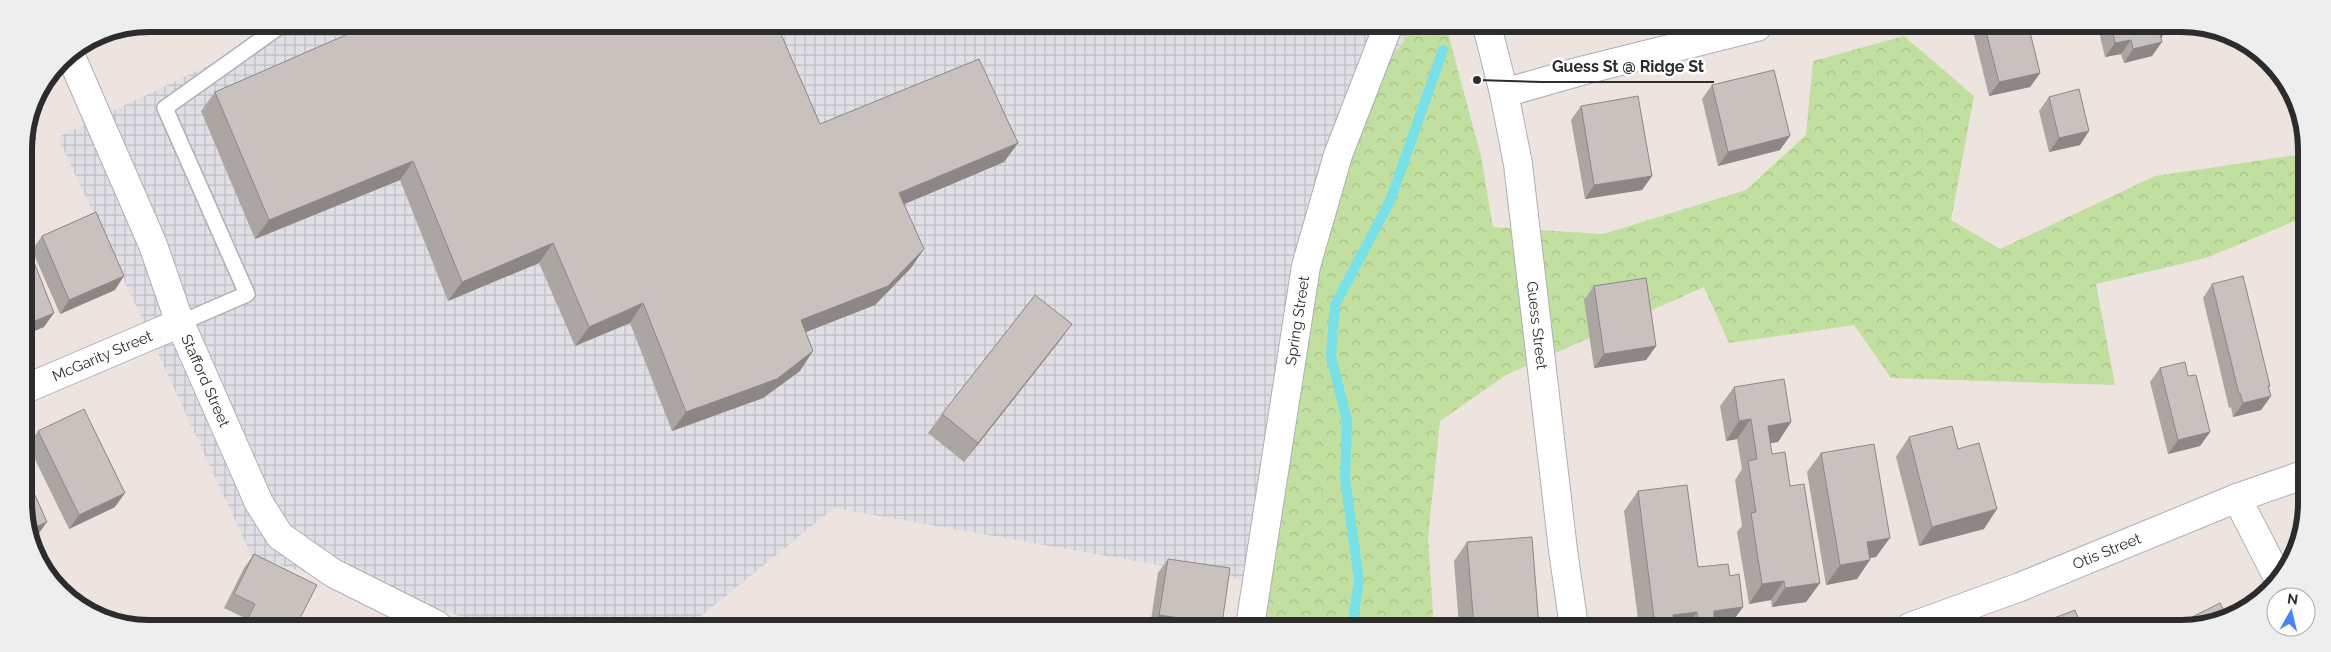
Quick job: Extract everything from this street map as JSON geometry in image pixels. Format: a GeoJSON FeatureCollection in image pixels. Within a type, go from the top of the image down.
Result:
{"type":"FeatureCollection","features":[{"type":"Feature","properties":{"kind":"street","name":"Spring Street"},"geometry":{"type":"LineString","coordinates":[[1251,619],[1306,266],[1338,155],[1386,32]]}},
{"type":"Feature","properties":{"kind":"street","name":"Guess Street"},"geometry":{"type":"LineString","coordinates":[[1489,32],[1504,93],[1518,164],[1563,550],[1573,619]]}},
{"type":"Feature","properties":{"kind":"street"},"geometry":{"type":"LineString","coordinates":[[1504,93],[1581,71],[1737,32]]}},
{"type":"Feature","properties":{"kind":"street","name":"Stafford Street"},"geometry":{"type":"LineString","coordinates":[[73,61],[153,245],[180,323],[259,503],[280,536],[333,573],[427,620]]}},
{"type":"Feature","properties":{"kind":"street","name":"McGarity Street"},"geometry":{"type":"LineString","coordinates":[[32,387],[180,323]]}},
{"type":"Feature","properties":{"kind":"street","name":"Otis Street"},"geometry":{"type":"LineString","coordinates":[[1933,619],[2237,498],[2298,477]]}},
{"type":"Feature","properties":{"kind":"street"},"geometry":{"type":"LineString","coordinates":[[2237,498],[2276,572]]}},
{"type":"Feature","properties":{"kind":"lane"},"geometry":{"type":"LineString","coordinates":[[180,323],[247,294],[165,108],[272,32]]}},
{"type":"Feature","properties":{"kind":"shaded area"},"geometry":{"type":"Polygon","coordinates":[[[279,32],[1411,32],[1351,112],[1245,580],[834,508],[696,620],[474,620],[252,557],[58,137],[279,32]]]}},
{"type":"Feature","properties":{"kind":"green space"},"geometry":{"type":"Polygon","coordinates":[[[1411,32],[1448,32],[1481,156],[1493,227],[1603,234],[1746,190],[1806,135],[1813,61],[1904,36],[1974,96],[1951,220],[2000,249],[2155,176],[2296,155],[2298,153],[2298,220],[2206,258],[2096,284],[2115,385],[1891,378],[1854,325],[1729,343],[1704,287],[1506,375],[1440,421],[1428,538],[1433,619],[1243,619],[1351,112],[1411,32]]]}},
{"type":"Feature","properties":{"kind":"building"},"geometry":{"type":"Polygon","coordinates":[[[353,32],[780,32],[820,124],[979,59],[1018,143],[899,193],[924,249],[888,286],[801,320],[813,351],[777,379],[686,412],[643,303],[589,327],[553,243],[462,282],[413,161],[269,220],[215,92],[353,32]]]}},
{"type":"Feature","properties":{"kind":"building"},"geometry":{"type":"Polygon","coordinates":[[[1986,32],[2030,32],[2040,73],[1999,82],[1986,32]]]}},
{"type":"Feature","properties":{"kind":"building"},"geometry":{"type":"Polygon","coordinates":[[[2113,32],[2165,32],[2160,34],[2162,42],[2133,49],[2131,40],[2115,43],[2113,32]]]}},
{"type":"Feature","properties":{"kind":"building"},"geometry":{"type":"Polygon","coordinates":[[[1774,70],[1790,136],[1728,152],[1712,85],[1774,70]]]}},
{"type":"Feature","properties":{"kind":"building"},"geometry":{"type":"Polygon","coordinates":[[[2079,89],[2089,131],[2059,138],[2049,97],[2079,89]]]}},
{"type":"Feature","properties":{"kind":"building"},"geometry":{"type":"Polygon","coordinates":[[[1638,96],[1652,176],[1594,185],[1581,106],[1638,96]]]}},
{"type":"Feature","properties":{"kind":"building"},"geometry":{"type":"Polygon","coordinates":[[[96,212],[124,276],[69,300],[42,236],[96,212]]]}},
{"type":"Feature","properties":{"kind":"building"},"geometry":{"type":"Polygon","coordinates":[[[33,259],[54,313],[33,322],[33,259]]]}},
{"type":"Feature","properties":{"kind":"building"},"geometry":{"type":"Polygon","coordinates":[[[2243,276],[2271,396],[2243,403],[2239,394],[2212,284],[2243,276]]]}},
{"type":"Feature","properties":{"kind":"building"},"geometry":{"type":"Polygon","coordinates":[[[1646,278],[1656,346],[1604,354],[1594,286],[1646,278]]]}},
{"type":"Feature","properties":{"kind":"building"},"geometry":{"type":"Polygon","coordinates":[[[1035,295],[1072,324],[978,443],[942,414],[1035,295]]]}},
{"type":"Feature","properties":{"kind":"building"},"geometry":{"type":"Polygon","coordinates":[[[2185,362],[2188,376],[2196,375],[2210,432],[2178,440],[2160,368],[2185,362]]]}},
{"type":"Feature","properties":{"kind":"building"},"geometry":{"type":"Polygon","coordinates":[[[1784,379],[1791,422],[1768,426],[1772,454],[1785,452],[1790,486],[1804,484],[1820,583],[1785,588],[1784,581],[1762,584],[1751,513],[1756,512],[1748,461],[1757,459],[1751,419],[1739,421],[1734,387],[1784,379]]]}},
{"type":"Feature","properties":{"kind":"building"},"geometry":{"type":"Polygon","coordinates":[[[84,409],[125,493],[79,515],[38,431],[84,409]]]}},
{"type":"Feature","properties":{"kind":"building"},"geometry":{"type":"Polygon","coordinates":[[[1952,426],[1958,449],[1979,443],[1997,509],[1932,527],[1909,437],[1952,426]]]}},
{"type":"Feature","properties":{"kind":"building"},"geometry":{"type":"Polygon","coordinates":[[[1874,444],[1890,538],[1867,542],[1870,560],[1840,565],[1821,453],[1874,444]]]}},
{"type":"Feature","properties":{"kind":"building"},"geometry":{"type":"Polygon","coordinates":[[[1687,485],[1698,567],[1728,564],[1730,576],[1739,574],[1743,607],[1714,611],[1714,618],[1698,619],[1697,612],[1673,615],[1674,619],[1654,619],[1638,491],[1687,485]]]}},
{"type":"Feature","properties":{"kind":"building"},"geometry":{"type":"Polygon","coordinates":[[[32,489],[47,522],[35,527],[32,489]]]}},
{"type":"Feature","properties":{"kind":"building"},"geometry":{"type":"Polygon","coordinates":[[[1532,537],[1538,619],[1473,619],[1467,542],[1532,537]]]}},
{"type":"Feature","properties":{"kind":"building"},"geometry":{"type":"Polygon","coordinates":[[[254,554],[317,585],[299,620],[247,620],[255,604],[234,594],[254,554]]]}},
{"type":"Feature","properties":{"kind":"building"},"geometry":{"type":"Polygon","coordinates":[[[1168,559],[1230,568],[1223,619],[1190,619],[1159,615],[1168,559]]]}},
{"type":"Feature","properties":{"kind":"building"},"geometry":{"type":"Polygon","coordinates":[[[2220,603],[2224,611],[2211,615],[2188,619],[2220,603]]]}},
{"type":"Feature","properties":{"kind":"building"},"geometry":{"type":"Polygon","coordinates":[[[2075,610],[2079,619],[2051,619],[2075,610]]]}},
{"type":"Feature","properties":{"kind":"waterway"},"geometry":{"type":"LineString","coordinates":[[1353,619],[1359,580],[1345,479],[1347,421],[1331,356],[1335,305],[1390,201],[1443,50]]}},
{"type":"Feature","properties":{"kind":"place","name":"Guess St @ Ridge St"},"geometry":{"type":"Point","coordinates":[1477,80]}}]}
